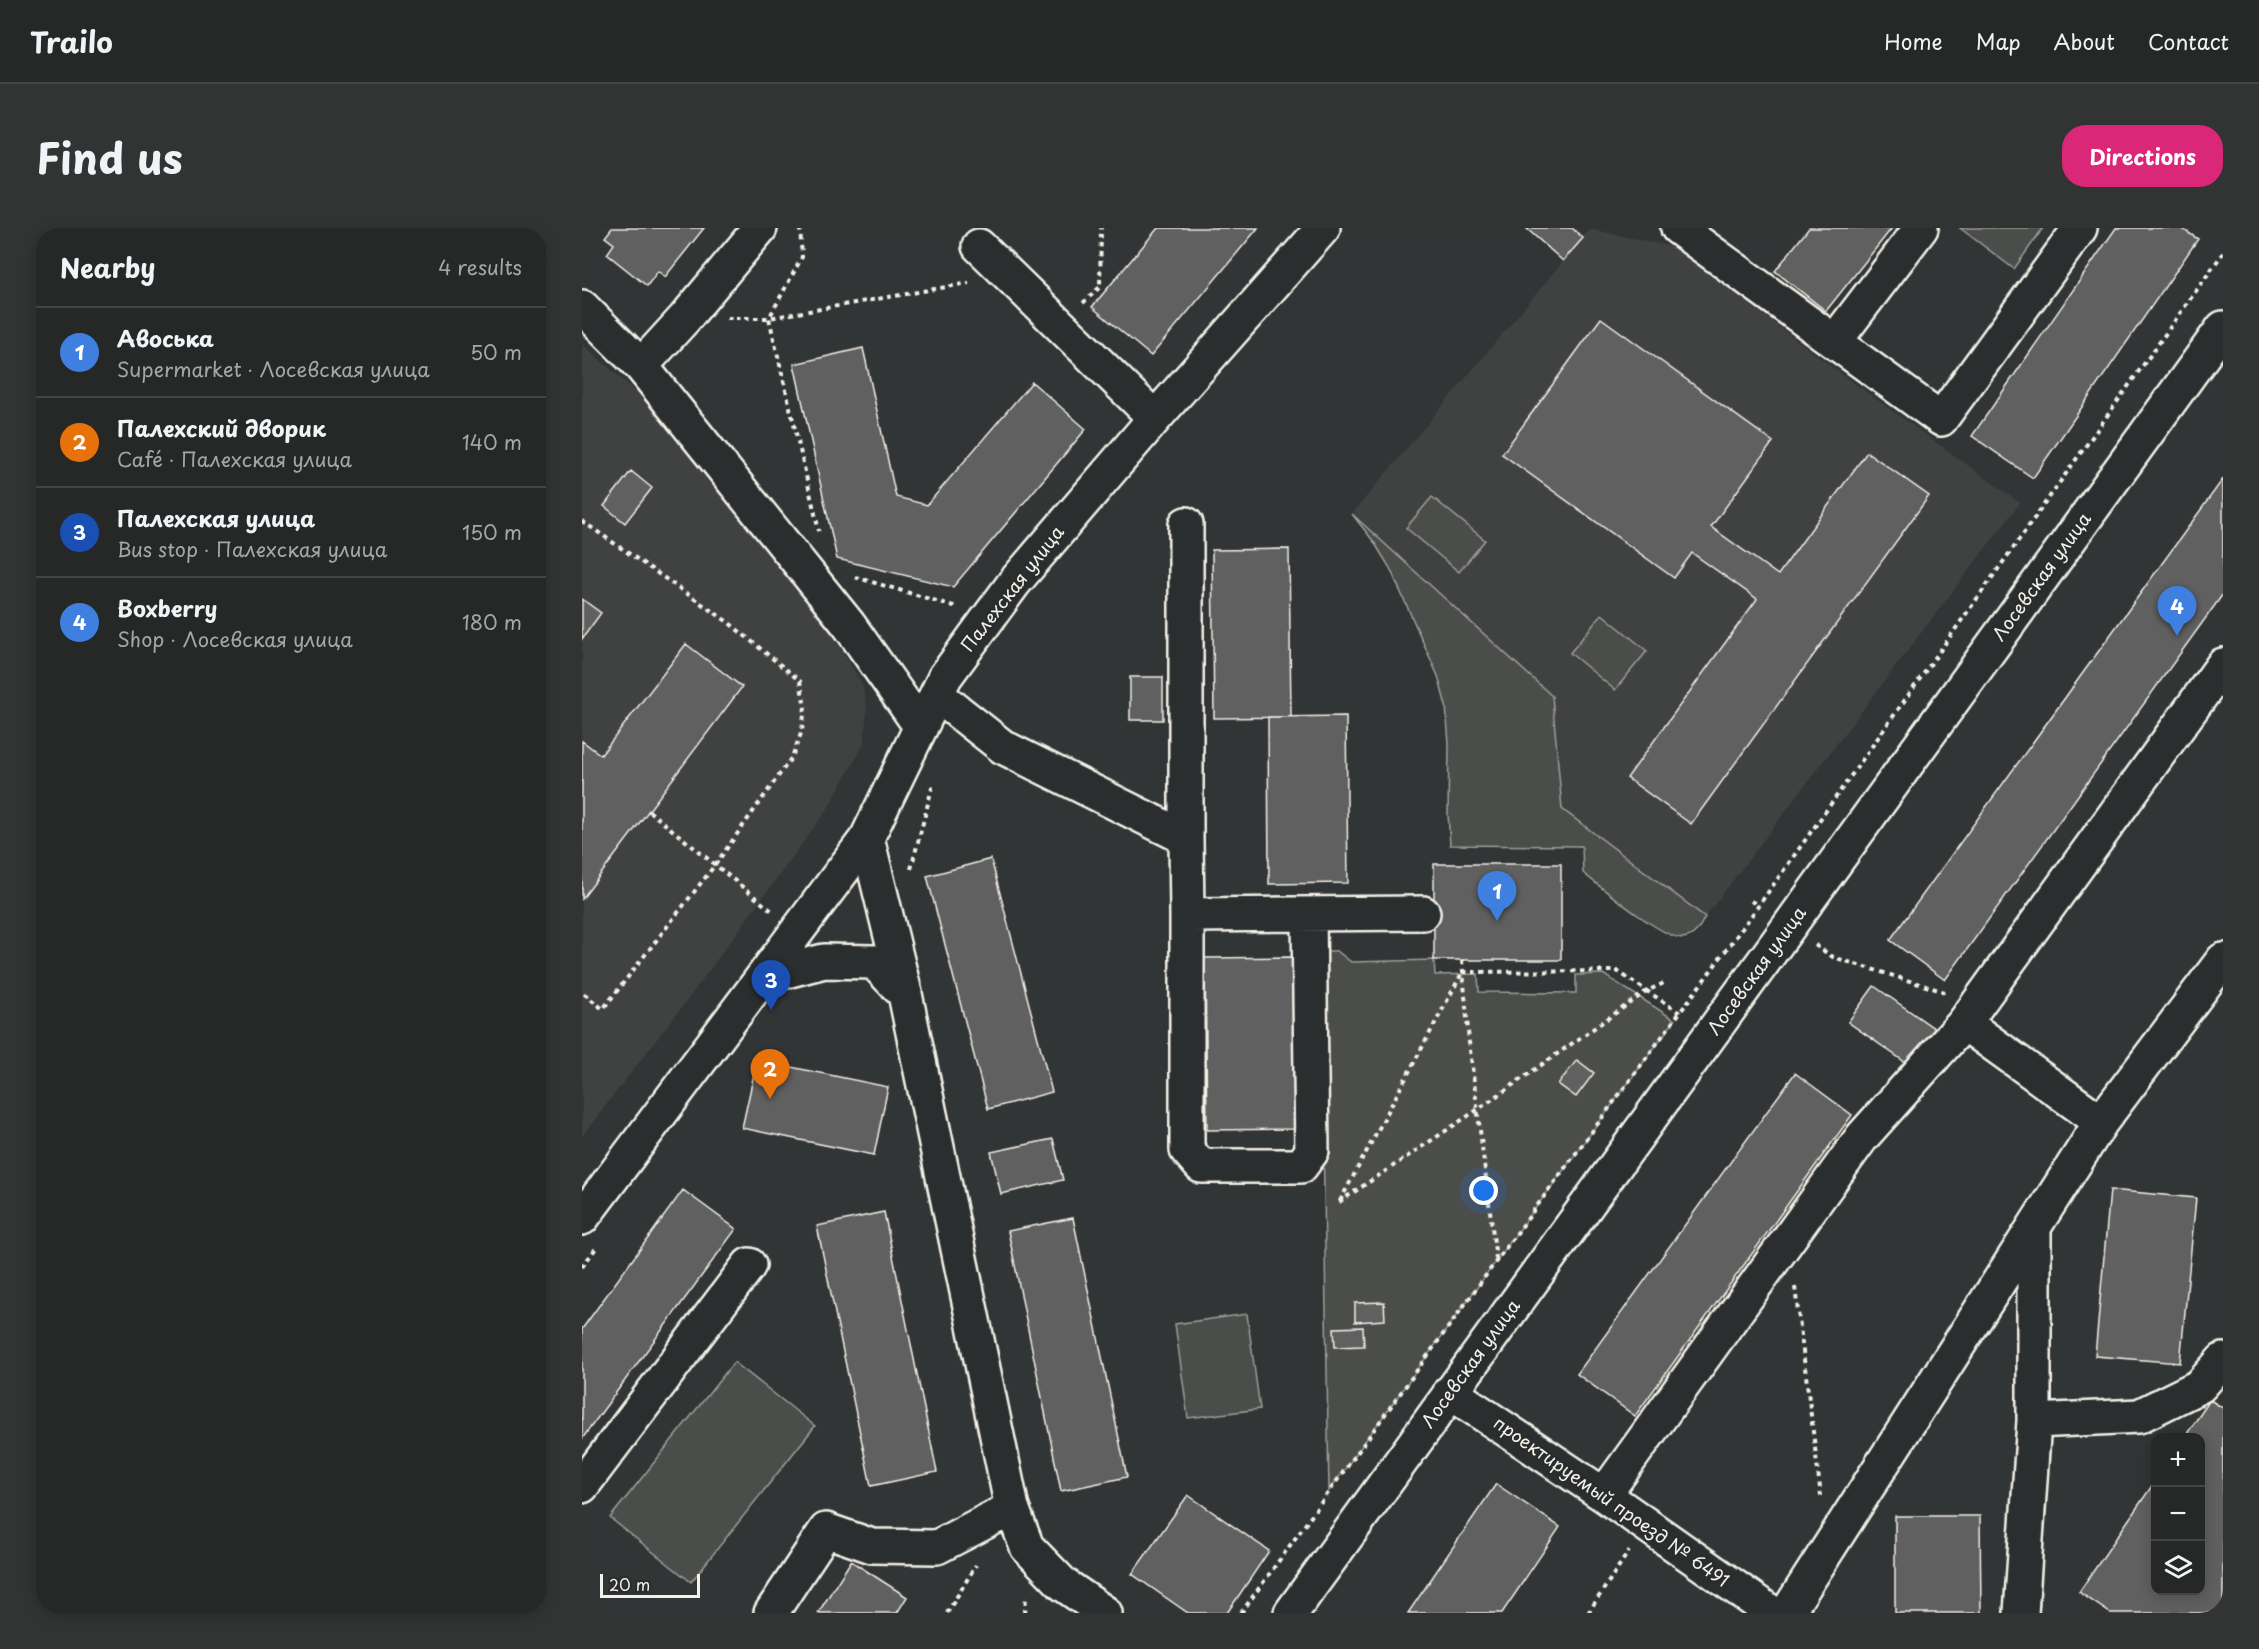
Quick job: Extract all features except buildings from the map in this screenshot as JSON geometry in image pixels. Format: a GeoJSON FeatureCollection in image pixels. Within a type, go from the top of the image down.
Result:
{"type":"FeatureCollection","features":[{"type":"Feature","properties":{"kind":"street"},"geometry":{"type":"LineString","coordinates":[[641,366],[685,318],[760,228]]}},
{"type":"Feature","properties":{"kind":"street","name":"Палехская улица"},"geometry":{"type":"LineString","coordinates":[[582,1218],[867,838],[945,677],[1014,583],[1155,418],[1323,228]]}},
{"type":"Feature","properties":{"kind":"street"},"geometry":{"type":"LineString","coordinates":[[1678,228],[1941,419],[2080,228]]}},
{"type":"Feature","properties":{"kind":"street"},"geometry":{"type":"LineString","coordinates":[[1835,341],[1921,228]]}},
{"type":"Feature","properties":{"kind":"street"},"geometry":{"type":"LineString","coordinates":[[979,246],[1155,418]]}},
{"type":"Feature","properties":{"kind":"street"},"geometry":{"type":"LineString","coordinates":[[582,307],[641,366],[849,625],[921,727]]}},
{"type":"Feature","properties":{"kind":"street","name":"Лосевская улица"},"geometry":{"type":"LineString","coordinates":[[1291,1613],[2223,328]]}},
{"type":"Feature","properties":{"kind":"street"},"geometry":{"type":"LineString","coordinates":[[1186,524],[1186,1150],[1201,1166],[1301,1166],[1312,1151],[1309,914]]}},
{"type":"Feature","properties":{"kind":"street"},"geometry":{"type":"LineString","coordinates":[[1604,1495],[1862,1137],[1964,1023],[2223,665]]}},
{"type":"Feature","properties":{"kind":"street"},"geometry":{"type":"LineString","coordinates":[[937,694],[1003,747],[1186,838]]}},
{"type":"Feature","properties":{"kind":"street"},"geometry":{"type":"LineString","coordinates":[[867,838],[905,994],[1012,1508],[1027,1548],[1063,1584],[1105,1613]]}},
{"type":"Feature","properties":{"kind":"street"},"geometry":{"type":"LineString","coordinates":[[1186,915],[1423,913]]}},
{"type":"Feature","properties":{"kind":"street"},"geometry":{"type":"LineString","coordinates":[[1787,1613],[2102,1122],[2223,960]]}},
{"type":"Feature","properties":{"kind":"street"},"geometry":{"type":"LineString","coordinates":[[763,977],[824,961],[874,962],[905,994]]}},
{"type":"Feature","properties":{"kind":"street"},"geometry":{"type":"LineString","coordinates":[[1964,1023],[2102,1122]]}},
{"type":"Feature","properties":{"kind":"street"},"geometry":{"type":"LineString","coordinates":[[2021,1613],[2034,1421],[2034,1227]]}},
{"type":"Feature","properties":{"kind":"street"},"geometry":{"type":"LineString","coordinates":[[582,1486],[749,1265]]}},
{"type":"Feature","properties":{"kind":"street"},"geometry":{"type":"LineString","coordinates":[[2034,1421],[2139,1416],[2200,1386],[2223,1360]]}},
{"type":"Feature","properties":{"kind":"street","name":"проектируемый проезд № 6491"},"geometry":{"type":"LineString","coordinates":[[1450,1392],[1604,1495],[1772,1613]]}},
{"type":"Feature","properties":{"kind":"street"},"geometry":{"type":"LineString","coordinates":[[771,1613],[826,1530],[872,1546],[937,1548],[1012,1508]]}},
{"type":"Feature","properties":{"kind":"path"},"geometry":{"type":"LineString","coordinates":[[800,228],[802,257],[769,318],[819,535]]}},
{"type":"Feature","properties":{"kind":"path"},"geometry":{"type":"LineString","coordinates":[[1060,323],[1100,287],[1101,228]]}},
{"type":"Feature","properties":{"kind":"path"},"geometry":{"type":"LineString","coordinates":[[1241,1613],[1758,905],[2223,252]]}},
{"type":"Feature","properties":{"kind":"path"},"geometry":{"type":"LineString","coordinates":[[685,318],[769,318],[1010,276]]}},
{"type":"Feature","properties":{"kind":"path"},"geometry":{"type":"LineString","coordinates":[[582,521],[728,622],[800,681],[805,707],[802,731],[792,758],[715,865],[603,1009],[582,992]]}},
{"type":"Feature","properties":{"kind":"path"},"geometry":{"type":"LineString","coordinates":[[848,575],[960,608]]}},
{"type":"Feature","properties":{"kind":"path"},"geometry":{"type":"LineString","coordinates":[[649,811],[775,913]]}},
{"type":"Feature","properties":{"kind":"path"},"geometry":{"type":"LineString","coordinates":[[1751,901],[1833,957],[1943,992],[2000,974]]}},
{"type":"Feature","properties":{"kind":"path"},"geometry":{"type":"LineString","coordinates":[[1462,960],[1477,1110],[1497,1260]]}},
{"type":"Feature","properties":{"kind":"path"},"geometry":{"type":"LineString","coordinates":[[1463,972],[1617,971],[1680,1013]]}},
{"type":"Feature","properties":{"kind":"path"},"geometry":{"type":"LineString","coordinates":[[1463,972],[1339,1202],[1477,1110],[1647,991],[1664,983]]}},
{"type":"Feature","properties":{"kind":"path"},"geometry":{"type":"LineString","coordinates":[[1780,1251],[1793,1269],[1808,1375],[1827,1551]]}},
{"type":"Feature","properties":{"kind":"path"},"geometry":{"type":"LineString","coordinates":[[1588,1613],[1646,1525]]}},
{"type":"Feature","properties":{"kind":"shaded area"},"geometry":{"type":"Polygon","coordinates":[[[1960,228],[2043,228],[2014,269],[1960,228]]]}},
{"type":"Feature","properties":{"kind":"shaded area"},"geometry":{"type":"Polygon","coordinates":[[[1590,229],[1673,247],[1847,378],[2020,503],[1705,917],[1562,809],[1552,696],[1352,514],[1590,229]]]}},
{"type":"Feature","properties":{"kind":"shaded area"},"geometry":{"type":"Polygon","coordinates":[[[582,344],[665,417],[745,518],[817,612],[841,648],[862,684],[867,707],[864,744],[827,810],[688,999],[582,1136],[582,344]]]}},
{"type":"Feature","properties":{"kind":"shaded area"},"geometry":{"type":"Polygon","coordinates":[[[1432,497],[1485,540],[1459,572],[1406,528],[1432,497]]]}},
{"type":"Feature","properties":{"kind":"shaded area"},"geometry":{"type":"Polygon","coordinates":[[[1352,514],[1552,696],[1562,809],[1705,917],[1694,934],[1682,938],[1673,936],[1632,911],[1603,889],[1583,873],[1582,846],[1450,845],[1449,744],[1446,706],[1438,676],[1390,568],[1374,542],[1352,514]]]}},
{"type":"Feature","properties":{"kind":"shaded area"},"geometry":{"type":"Polygon","coordinates":[[[1602,614],[1647,651],[1615,690],[1570,653],[1602,614]]]}},
{"type":"Feature","properties":{"kind":"shaded area"},"geometry":{"type":"Polygon","coordinates":[[[1320,951],[1337,951],[1351,962],[1434,960],[1435,975],[1478,974],[1479,992],[1576,993],[1576,975],[1603,974],[1675,1020],[1329,1491],[1320,951]]]}},
{"type":"Feature","properties":{"kind":"shaded area"},"geometry":{"type":"Polygon","coordinates":[[[1247,1314],[1260,1409],[1188,1418],[1175,1324],[1247,1314]]]}},
{"type":"Feature","properties":{"kind":"shaded area"},"geometry":{"type":"Polygon","coordinates":[[[734,1362],[815,1426],[691,1582],[610,1518],[734,1362]]]}},
{"type":"Feature","properties":{"kind":"place","name":"Boxberry"},"geometry":{"type":"Point","coordinates":[2177,636]}},
{"type":"Feature","properties":{"kind":"place","name":"Авоська"},"geometry":{"type":"Point","coordinates":[1497,921]}},
{"type":"Feature","properties":{"kind":"place","name":"Палехская улица"},"geometry":{"type":"Point","coordinates":[771,1010]}},
{"type":"Feature","properties":{"kind":"place","name":"Палехский дворик"},"geometry":{"type":"Point","coordinates":[770,1099]}}]}
